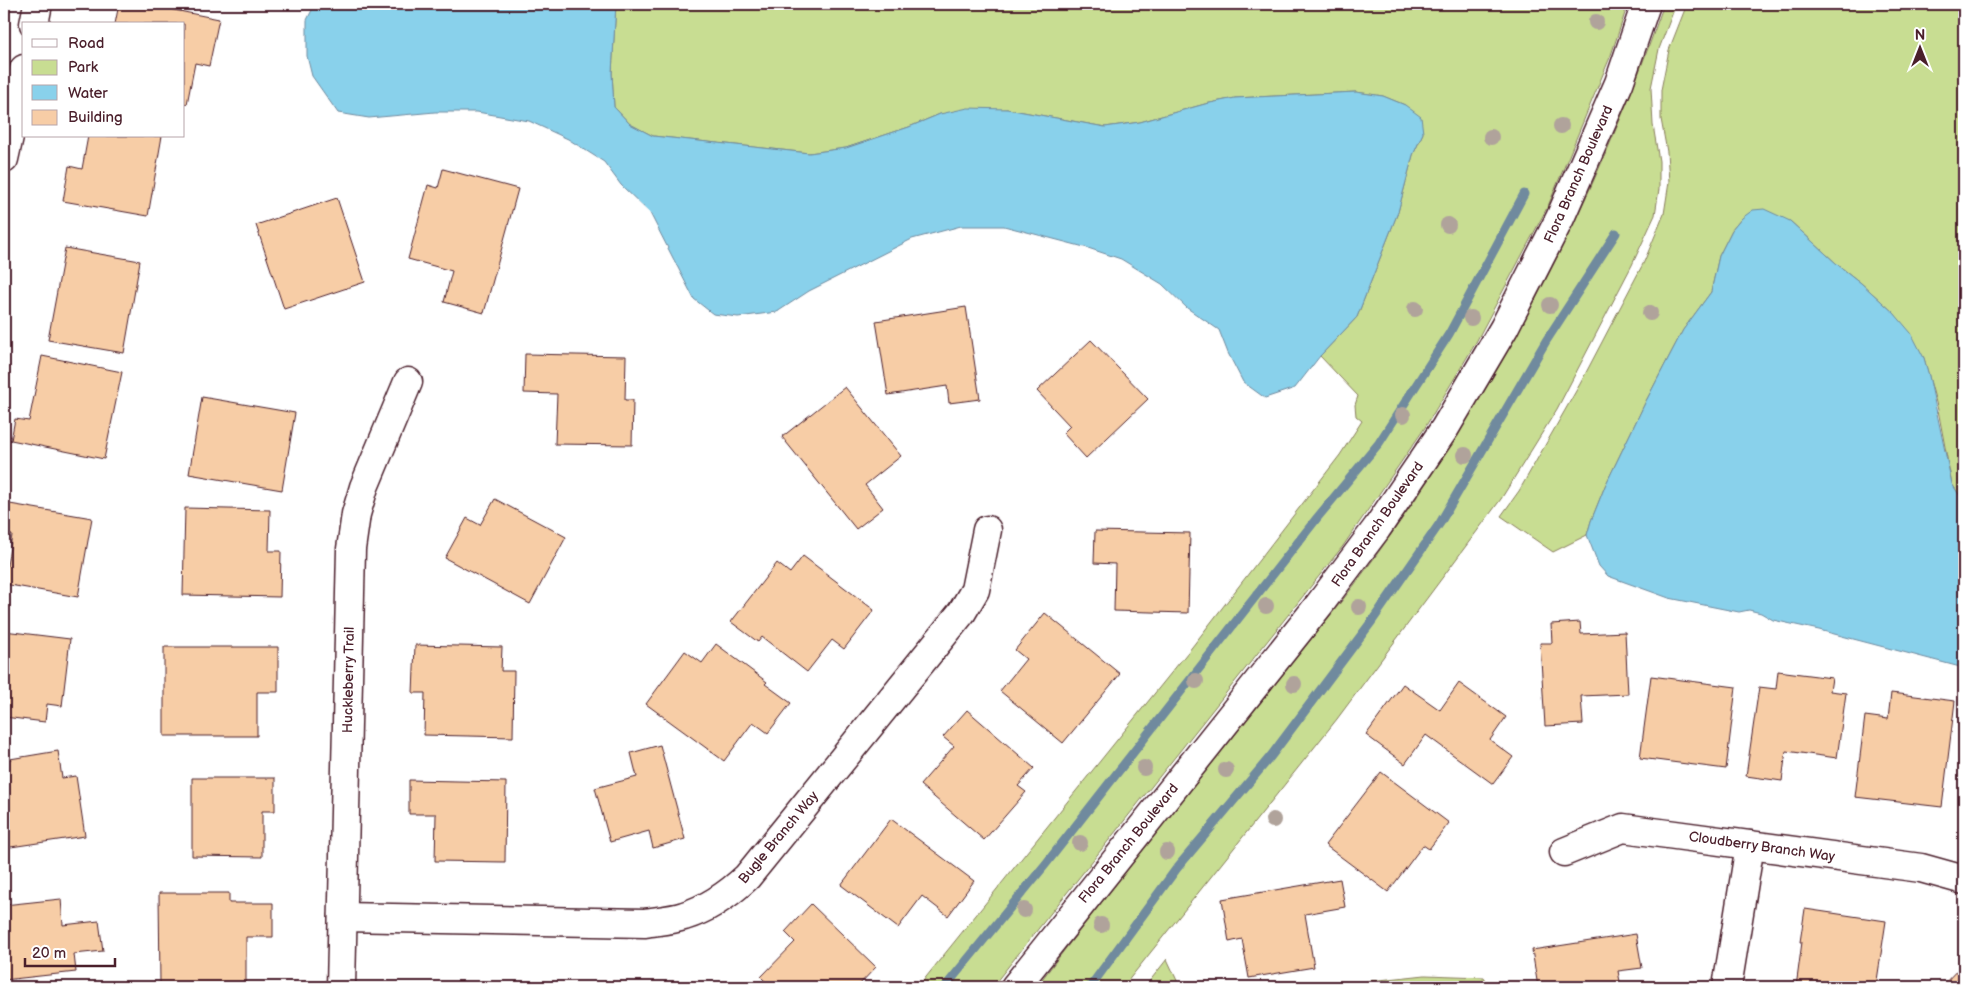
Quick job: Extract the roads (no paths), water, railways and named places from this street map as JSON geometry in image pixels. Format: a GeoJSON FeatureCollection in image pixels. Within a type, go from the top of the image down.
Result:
{"type":"FeatureCollection","features":[{"type":"Feature","properties":{"kind":"street"},"geometry":{"type":"LineString","coordinates":[[34,22],[38,4]]}},
{"type":"Feature","properties":{"kind":"street","name":"Flora Branch Boulevard"},"geometry":{"type":"LineString","coordinates":[[1015,987],[1319,605],[1377,528],[1445,428],[1504,328],[1560,218],[1619,83],[1646,4]]}},
{"type":"Feature","properties":{"kind":"street"},"geometry":{"type":"LineString","coordinates":[[4,159],[22,78]]}},
{"type":"Feature","properties":{"kind":"street","name":"Huckleberry Trail"},"geometry":{"type":"LineString","coordinates":[[341,987],[351,549],[356,514],[364,487],[408,382]]}},
{"type":"Feature","properties":{"kind":"street","name":"Bugle Branch Way"},"geometry":{"type":"LineString","coordinates":[[343,917],[645,923],[682,917],[706,907],[738,886],[747,877],[962,612],[975,590],[987,530]]}},
{"type":"Feature","properties":{"kind":"street","name":"Cloudberry Branch Way"},"geometry":{"type":"LineString","coordinates":[[1564,852],[1624,828],[1921,868],[1964,880]]}},
{"type":"Feature","properties":{"kind":"street"},"geometry":{"type":"LineString","coordinates":[[1727,987],[1750,844]]}},
{"type":"Feature","properties":{"kind":"water"},"geometry":{"type":"Polygon","coordinates":[[[315,4],[616,4],[612,73],[614,107],[630,124],[653,136],[809,153],[846,148],[909,127],[940,114],[968,108],[1007,109],[1105,127],[1140,122],[1205,104],[1235,98],[1356,92],[1383,96],[1405,105],[1421,117],[1423,133],[1413,155],[1398,212],[1357,317],[1320,356],[1295,388],[1265,398],[1243,382],[1219,330],[1187,308],[1162,284],[1121,259],[1088,248],[1004,226],[961,226],[912,239],[809,291],[777,312],[738,317],[713,314],[694,299],[650,213],[621,185],[604,162],[568,139],[529,121],[477,112],[435,112],[369,118],[338,113],[312,76],[307,56],[307,20],[315,4]]]}},
{"type":"Feature","properties":{"kind":"water"},"geometry":{"type":"Polygon","coordinates":[[[1764,209],[1790,221],[1894,313],[1911,333],[1924,358],[1952,484],[1964,502],[1964,668],[1819,630],[1773,620],[1761,613],[1749,610],[1739,612],[1669,598],[1608,576],[1599,566],[1587,535],[1605,486],[1683,330],[1711,292],[1719,256],[1732,230],[1742,218],[1753,210],[1764,209]]]}},
{"type":"Feature","properties":{"kind":"waterway"},"geometry":{"type":"LineString","coordinates":[[945,987],[1045,865],[1317,518],[1379,443],[1449,334],[1524,194]]}},
{"type":"Feature","properties":{"kind":"waterway"},"geometry":{"type":"LineString","coordinates":[[1090,987],[1177,868],[1271,756],[1372,621],[1440,523],[1546,341],[1616,233]]}}]}
